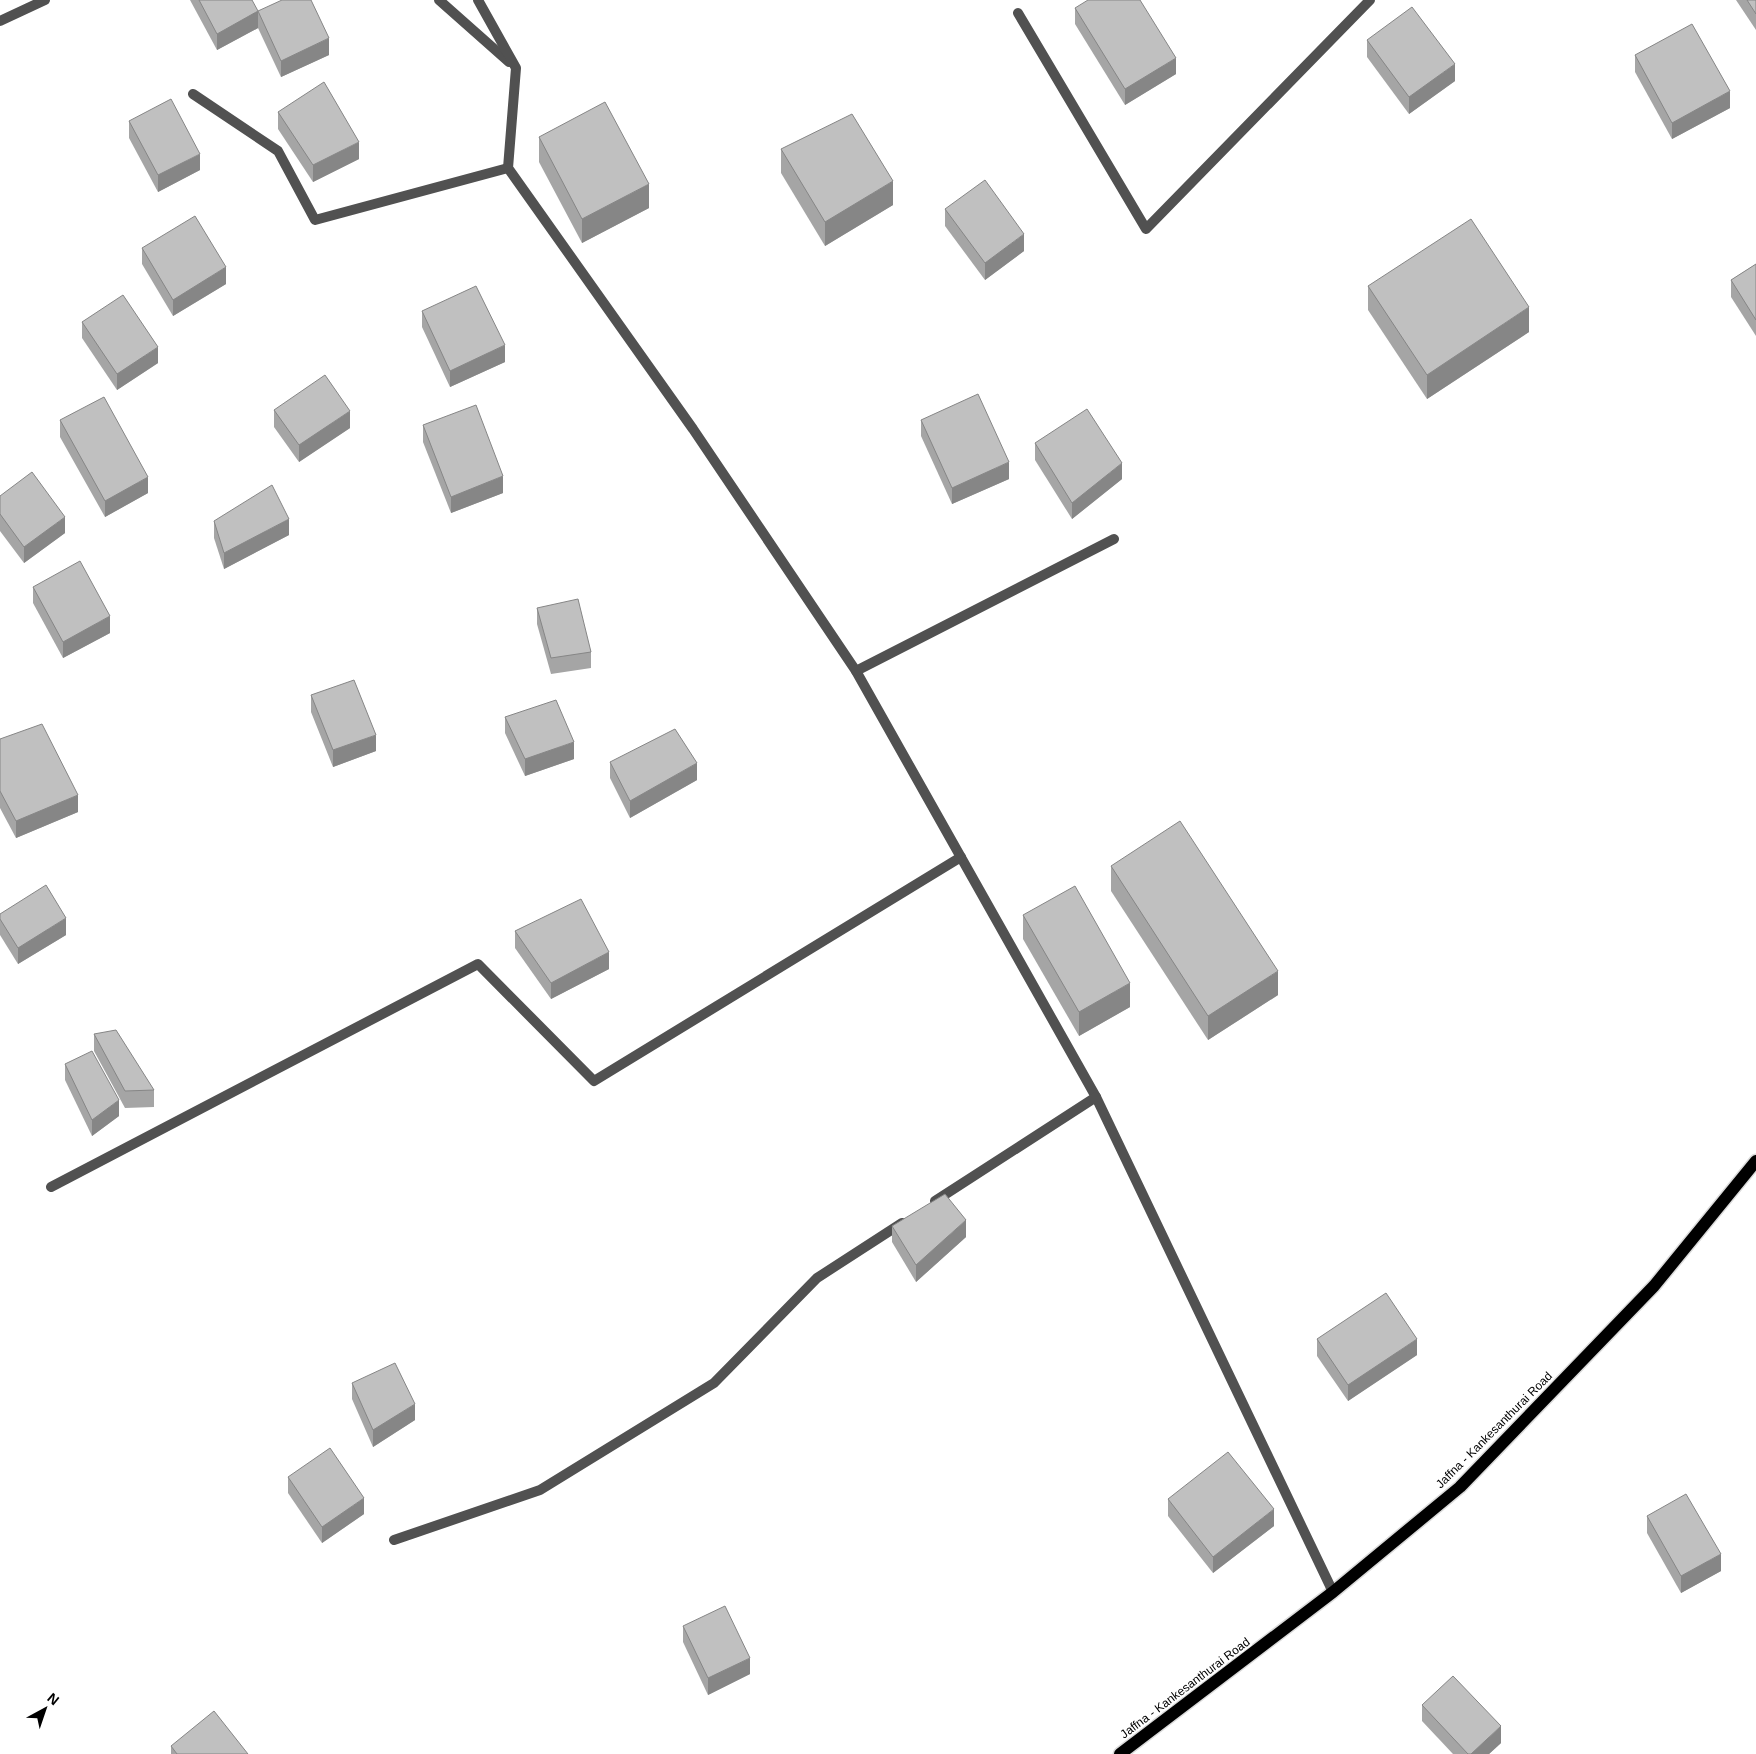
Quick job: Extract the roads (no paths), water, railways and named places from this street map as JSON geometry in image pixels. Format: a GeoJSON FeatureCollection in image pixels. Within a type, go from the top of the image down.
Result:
{"type":"FeatureCollection","features":[{"type":"Feature","properties":{"kind":"main road","name":"Jaffna - Kankesanthurai Road"},"geometry":{"type":"LineString","coordinates":[[1120,1754],[1333,1592],[1467,1480],[1654,1286],[1756,1161]]}},
{"type":"Feature","properties":{"kind":"street"},"geometry":{"type":"LineString","coordinates":[[0,21],[45,0]]}},
{"type":"Feature","properties":{"kind":"street"},"geometry":{"type":"LineString","coordinates":[[439,0],[516,68]]}},
{"type":"Feature","properties":{"kind":"street"},"geometry":{"type":"LineString","coordinates":[[478,0],[516,68],[508,168],[693,429],[856,672],[1096,1097],[1333,1592]]}},
{"type":"Feature","properties":{"kind":"street"},"geometry":{"type":"LineString","coordinates":[[1018,14],[1146,229],[1370,0]]}},
{"type":"Feature","properties":{"kind":"street"},"geometry":{"type":"LineString","coordinates":[[193,94],[278,151],[315,220],[508,168]]}},
{"type":"Feature","properties":{"kind":"street"},"geometry":{"type":"LineString","coordinates":[[856,672],[1114,539]]}},
{"type":"Feature","properties":{"kind":"street"},"geometry":{"type":"LineString","coordinates":[[51,1187],[478,964],[594,1081],[961,858]]}},
{"type":"Feature","properties":{"kind":"street"},"geometry":{"type":"LineString","coordinates":[[924,1208],[1096,1097]]}},
{"type":"Feature","properties":{"kind":"street"},"geometry":{"type":"LineString","coordinates":[[394,1540],[540,1490],[714,1383],[817,1278],[908,1219]]}}]}
